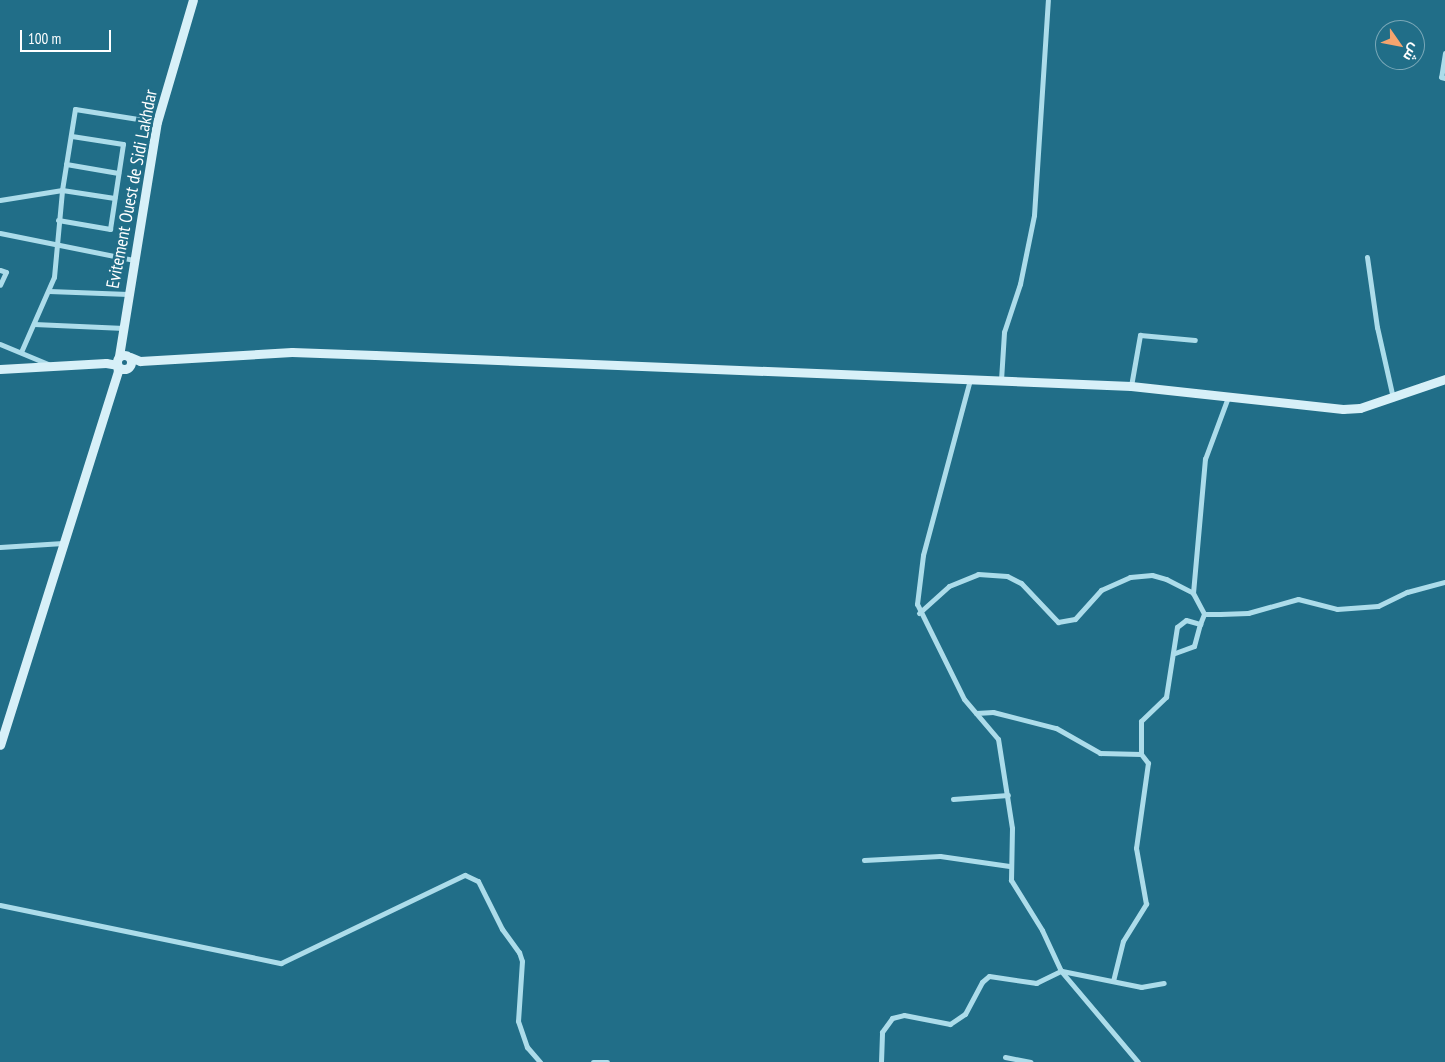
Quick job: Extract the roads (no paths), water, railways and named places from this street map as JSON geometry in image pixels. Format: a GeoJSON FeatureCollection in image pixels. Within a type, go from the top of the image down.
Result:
{"type":"FeatureCollection","features":[{"type":"Feature","properties":{"kind":"main road","name":"Evitement Ouest de Sidi Lakhdar"},"geometry":{"type":"LineString","coordinates":[[0,745],[63,543],[116,380],[124,361],[121,345],[128,294],[157,122],[193,0]]}},
{"type":"Feature","properties":{"kind":"main road"},"geometry":{"type":"LineString","coordinates":[[0,369],[292,352],[1131,386],[1342,409],[1393,398],[1445,379]]}},
{"type":"Feature","properties":{"kind":"street"},"geometry":{"type":"LineString","coordinates":[[1002,380],[1004,332],[1020,284],[1034,215],[1048,0]]}},
{"type":"Feature","properties":{"kind":"street"},"geometry":{"type":"LineString","coordinates":[[1445,53],[1441,77],[1445,78]]}},
{"type":"Feature","properties":{"kind":"street"},"geometry":{"type":"LineString","coordinates":[[20,352],[49,291],[56,269],[58,220],[75,109],[157,122]]}},
{"type":"Feature","properties":{"kind":"street"},"geometry":{"type":"LineString","coordinates":[[58,220],[110,230],[122,144],[72,136]]}},
{"type":"Feature","properties":{"kind":"street"},"geometry":{"type":"LineString","coordinates":[[66,164],[118,173]]}},
{"type":"Feature","properties":{"kind":"street"},"geometry":{"type":"LineString","coordinates":[[0,200],[62,190],[114,198]]}},
{"type":"Feature","properties":{"kind":"street"},"geometry":{"type":"LineString","coordinates":[[0,232],[56,246],[134,260]]}},
{"type":"Feature","properties":{"kind":"street"},"geometry":{"type":"LineString","coordinates":[[1367,257],[1377,327],[1393,398]]}},
{"type":"Feature","properties":{"kind":"street"},"geometry":{"type":"LineString","coordinates":[[0,270],[6,272],[0,285]]}},
{"type":"Feature","properties":{"kind":"street"},"geometry":{"type":"LineString","coordinates":[[49,291],[128,294]]}},
{"type":"Feature","properties":{"kind":"street"},"geometry":{"type":"LineString","coordinates":[[34,324],[124,328]]}},
{"type":"Feature","properties":{"kind":"street"},"geometry":{"type":"LineString","coordinates":[[1131,386],[1140,335],[1195,340]]}},
{"type":"Feature","properties":{"kind":"street"},"geometry":{"type":"LineString","coordinates":[[0,344],[51,365]]}},
{"type":"Feature","properties":{"kind":"street"},"geometry":{"type":"LineString","coordinates":[[970,379],[923,555],[918,579],[919,613],[945,666],[976,713],[998,739],[1012,828],[1009,866],[1011,880],[1042,930],[1061,971],[1138,1062]]}},
{"type":"Feature","properties":{"kind":"street"},"geometry":{"type":"LineString","coordinates":[[1175,653],[1191,649],[1204,614],[1193,593],[1205,459],[1228,397]]}},
{"type":"Feature","properties":{"kind":"street"},"geometry":{"type":"LineString","coordinates":[[0,546],[63,543]]}},
{"type":"Feature","properties":{"kind":"street"},"geometry":{"type":"LineString","coordinates":[[919,613],[950,586],[978,574],[1007,576],[1021,583],[1058,622],[1075,619],[1101,590],[1130,577],[1159,577],[1193,593]]}},
{"type":"Feature","properties":{"kind":"street"},"geometry":{"type":"LineString","coordinates":[[1204,614],[1248,612],[1298,599],[1337,609],[1378,606],[1407,592],[1445,582]]}},
{"type":"Feature","properties":{"kind":"street"},"geometry":{"type":"LineString","coordinates":[[1113,981],[1124,940],[1146,904],[1136,848],[1148,763],[1142,754],[1141,721],[1166,697],[1179,623],[1186,620],[1200,624]]}},
{"type":"Feature","properties":{"kind":"street"},"geometry":{"type":"LineString","coordinates":[[976,713],[992,712],[1056,728],[1100,753],[1142,754]]}},
{"type":"Feature","properties":{"kind":"street"},"geometry":{"type":"LineString","coordinates":[[953,799],[1008,795]]}},
{"type":"Feature","properties":{"kind":"street"},"geometry":{"type":"LineString","coordinates":[[864,860],[940,856],[1009,866]]}},
{"type":"Feature","properties":{"kind":"street"},"geometry":{"type":"LineString","coordinates":[[0,905],[281,962],[465,875],[478,881],[502,929],[519,952],[522,962],[518,1021],[527,1047],[540,1062]]}},
{"type":"Feature","properties":{"kind":"street"},"geometry":{"type":"LineString","coordinates":[[881,1062],[882,1032],[892,1018],[904,1015],[950,1024],[965,1014],[982,982],[989,976],[1036,983],[1061,971],[1147,987],[1164,983]]}},
{"type":"Feature","properties":{"kind":"street"},"geometry":{"type":"LineString","coordinates":[[1004,1057],[1030,1062]]}},
{"type":"Feature","properties":{"kind":"street"},"geometry":{"type":"LineString","coordinates":[[593,1062],[607,1062]]}}]}
